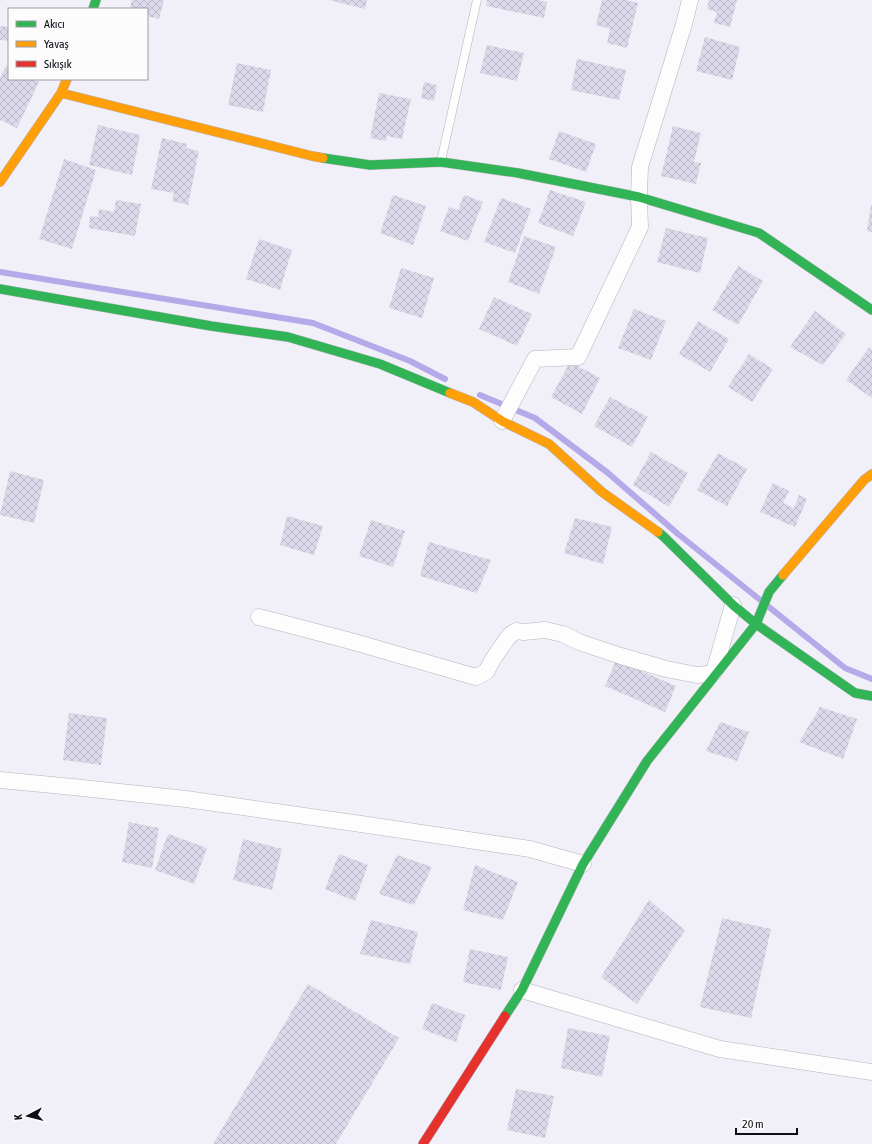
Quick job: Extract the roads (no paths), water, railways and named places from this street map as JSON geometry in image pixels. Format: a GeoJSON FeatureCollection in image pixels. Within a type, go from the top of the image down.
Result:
{"type":"FeatureCollection","features":[{"type":"Feature","properties":{"kind":"street"},"geometry":{"type":"LineString","coordinates":[[504,419],[535,359],[578,357],[640,227],[640,167],[690,0]]}},
{"type":"Feature","properties":{"kind":"street"},"geometry":{"type":"LineString","coordinates":[[0,182],[62,93],[67,80]]}},
{"type":"Feature","properties":{"kind":"street"},"geometry":{"type":"LineString","coordinates":[[62,93],[312,156],[370,165],[441,162],[518,173],[639,197],[759,233],[872,310]]}},
{"type":"Feature","properties":{"kind":"street"},"geometry":{"type":"LineString","coordinates":[[0,289],[211,326],[288,337],[380,364],[473,402],[549,444],[602,492],[663,536],[733,605],[756,624],[855,692],[872,696]]}},
{"type":"Feature","properties":{"kind":"street"},"geometry":{"type":"LineString","coordinates":[[423,1144],[522,990],[583,864],[647,761],[756,624],[769,592],[864,480],[872,474]]}},
{"type":"Feature","properties":{"kind":"street"},"geometry":{"type":"LineString","coordinates":[[259,617],[347,640],[476,677],[486,672],[509,636],[516,631],[546,630],[563,634],[579,642],[621,656],[666,669],[701,675],[714,672],[733,605]]}},
{"type":"Feature","properties":{"kind":"street"},"geometry":{"type":"LineString","coordinates":[[0,780],[186,799],[362,824],[530,849],[583,864]]}},
{"type":"Feature","properties":{"kind":"street"},"geometry":{"type":"LineString","coordinates":[[522,990],[720,1049],[872,1072]]}},
{"type":"Feature","properties":{"kind":"lane"},"geometry":{"type":"LineString","coordinates":[[441,162],[477,0]]}},
{"type":"Feature","properties":{"kind":"waterway"},"geometry":{"type":"LineString","coordinates":[[0,272],[313,323],[410,361],[445,379]]}},
{"type":"Feature","properties":{"kind":"waterway"},"geometry":{"type":"LineString","coordinates":[[480,395],[535,418],[608,473],[678,534],[845,668],[872,679]]}}]}
